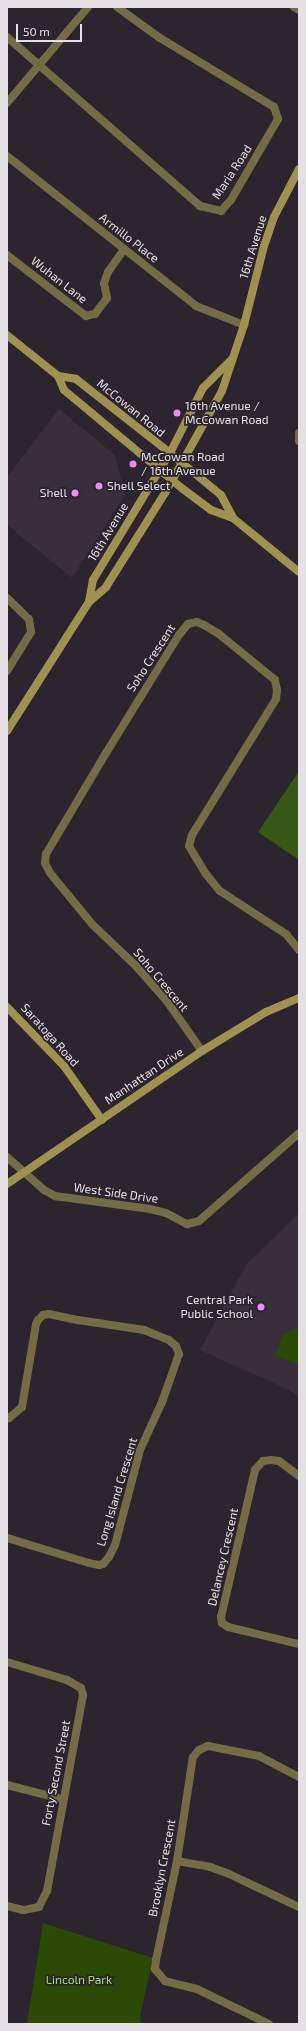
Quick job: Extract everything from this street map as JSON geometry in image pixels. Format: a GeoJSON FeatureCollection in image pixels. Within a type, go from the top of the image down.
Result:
{"type":"FeatureCollection","features":[{"type":"Feature","properties":{"kind":"main road","name":"16th Avenue"},"geometry":{"type":"LineString","coordinates":[[7,731],[89,602],[106,587],[173,480],[222,391],[244,325],[255,277],[269,231],[274,217],[299,169]]}},
{"type":"Feature","properties":{"kind":"main road","name":"McCowan Road"},"geometry":{"type":"LineString","coordinates":[[7,335],[58,376],[64,390],[160,470],[211,510],[233,518],[299,572]]}},
{"type":"Feature","properties":{"kind":"main road","name":"16th Avenue"},"geometry":{"type":"LineString","coordinates":[[89,602],[93,580],[170,453],[203,388],[233,358]]}},
{"type":"Feature","properties":{"kind":"main road","name":"McCowan Road"},"geometry":{"type":"LineString","coordinates":[[58,376],[76,379],[170,453],[221,495],[233,518]]}},
{"type":"Feature","properties":{"kind":"main road","name":"Manhattan Drive"},"geometry":{"type":"LineString","coordinates":[[7,1184],[23,1171],[102,1120],[202,1052],[266,1012],[299,998]]}},
{"type":"Feature","properties":{"kind":"main road","name":"Saratoga Road"},"geometry":{"type":"LineString","coordinates":[[7,1007],[64,1066],[102,1120]]}},
{"type":"Feature","properties":{"kind":"street"},"geometry":{"type":"LineString","coordinates":[[7,102],[88,7]]}},
{"type":"Feature","properties":{"kind":"street","name":"Maria Road"},"geometry":{"type":"LineString","coordinates":[[7,38],[40,65],[200,206],[221,211],[231,200],[278,119],[274,107],[160,38],[117,7]]}},
{"type":"Feature","properties":{"kind":"street"},"geometry":{"type":"LineString","coordinates":[[294,7],[299,10]]}},
{"type":"Feature","properties":{"kind":"street","name":"Armillo Place"},"geometry":{"type":"LineString","coordinates":[[7,156],[196,306],[244,325]]}},
{"type":"Feature","properties":{"kind":"street","name":"Wuhan Lane"},"geometry":{"type":"LineString","coordinates":[[7,255],[86,316],[95,314],[107,298],[104,283],[108,272],[124,249]]}},
{"type":"Feature","properties":{"kind":"street"},"geometry":{"type":"LineString","coordinates":[[299,433],[299,441]]}},
{"type":"Feature","properties":{"kind":"street"},"geometry":{"type":"LineString","coordinates":[[7,598],[29,619],[31,632],[7,671]]}},
{"type":"Feature","properties":{"kind":"street","name":"Soho Crescent"},"geometry":{"type":"LineString","coordinates":[[202,1052],[166,1000],[135,965],[92,924],[50,873],[45,863],[46,854],[106,752],[179,635],[188,624],[197,622],[204,624],[219,634],[275,680],[277,690],[276,699],[192,835],[189,846],[206,874],[220,891],[234,902],[252,911],[286,934],[299,950]]}},
{"type":"Feature","properties":{"kind":"street","name":"West Side Drive"},"geometry":{"type":"LineString","coordinates":[[7,1157],[44,1190],[55,1196],[150,1209],[166,1213],[187,1224],[199,1221],[299,1133]]}},
{"type":"Feature","properties":{"kind":"street","name":"Long Island Crescent"},"geometry":{"type":"LineString","coordinates":[[7,1418],[22,1407],[36,1324],[43,1315],[48,1314],[144,1330],[169,1340],[176,1346],[179,1354],[162,1402],[140,1450],[115,1545],[106,1560],[99,1565],[89,1563],[7,1538]]}},
{"type":"Feature","properties":{"kind":"street","name":"Delancey Crescent"},"geometry":{"type":"LineString","coordinates":[[299,1476],[279,1461],[263,1461],[255,1470],[221,1617],[222,1623],[228,1627],[299,1644]]}},
{"type":"Feature","properties":{"kind":"street","name":"Forty Second Street"},"geometry":{"type":"LineString","coordinates":[[7,1662],[67,1680],[81,1688],[83,1695],[43,1901],[40,1907],[32,1910],[23,1910],[7,1906]]}},
{"type":"Feature","properties":{"kind":"street","name":"Brooklyn Crescent"},"geometry":{"type":"LineString","coordinates":[[269,2024],[197,1989],[165,1981],[155,1969],[177,1861],[193,1757],[199,1750],[208,1746],[259,1756],[299,1777]]}},
{"type":"Feature","properties":{"kind":"street"},"geometry":{"type":"LineString","coordinates":[[7,1785],[62,1799]]}},
{"type":"Feature","properties":{"kind":"street"},"geometry":{"type":"LineString","coordinates":[[177,1861],[210,1867],[229,1874],[299,1907]]}},
{"type":"Feature","properties":{"kind":"shaded area"},"geometry":{"type":"Polygon","coordinates":[[[59,409],[115,455],[125,495],[72,578],[7,525],[7,477],[59,409]]]}},
{"type":"Feature","properties":{"kind":"shaded area","name":"Central Park Public School"},"geometry":{"type":"Polygon","coordinates":[[[299,1213],[299,1398],[289,1390],[200,1350],[246,1265],[299,1213]]]}},
{"type":"Feature","properties":{"kind":"green space"},"geometry":{"type":"Polygon","coordinates":[[[299,771],[299,860],[258,832],[299,771]]]}},
{"type":"Feature","properties":{"kind":"green space"},"geometry":{"type":"Polygon","coordinates":[[[299,1327],[299,1365],[275,1356],[283,1335],[299,1327]]]}},
{"type":"Feature","properties":{"kind":"green space","name":"Lincoln Park"},"geometry":{"type":"Polygon","coordinates":[[[43,1923],[153,1958],[140,2016],[141,2024],[27,2024],[43,1923]]]}},
{"type":"Feature","properties":{"kind":"place","name":"16th Avenue / McCowan Road"},"geometry":{"type":"Point","coordinates":[177,413]}},
{"type":"Feature","properties":{"kind":"place","name":"McCowan Road / 16th Avenue"},"geometry":{"type":"Point","coordinates":[133,464]}},
{"type":"Feature","properties":{"kind":"place","name":"Shell Select"},"geometry":{"type":"Point","coordinates":[99,486]}},
{"type":"Feature","properties":{"kind":"place","name":"Shell"},"geometry":{"type":"Point","coordinates":[75,493]}},
{"type":"Feature","properties":{"kind":"place","name":"Central Park Public School"},"geometry":{"type":"Point","coordinates":[261,1307]}}]}
